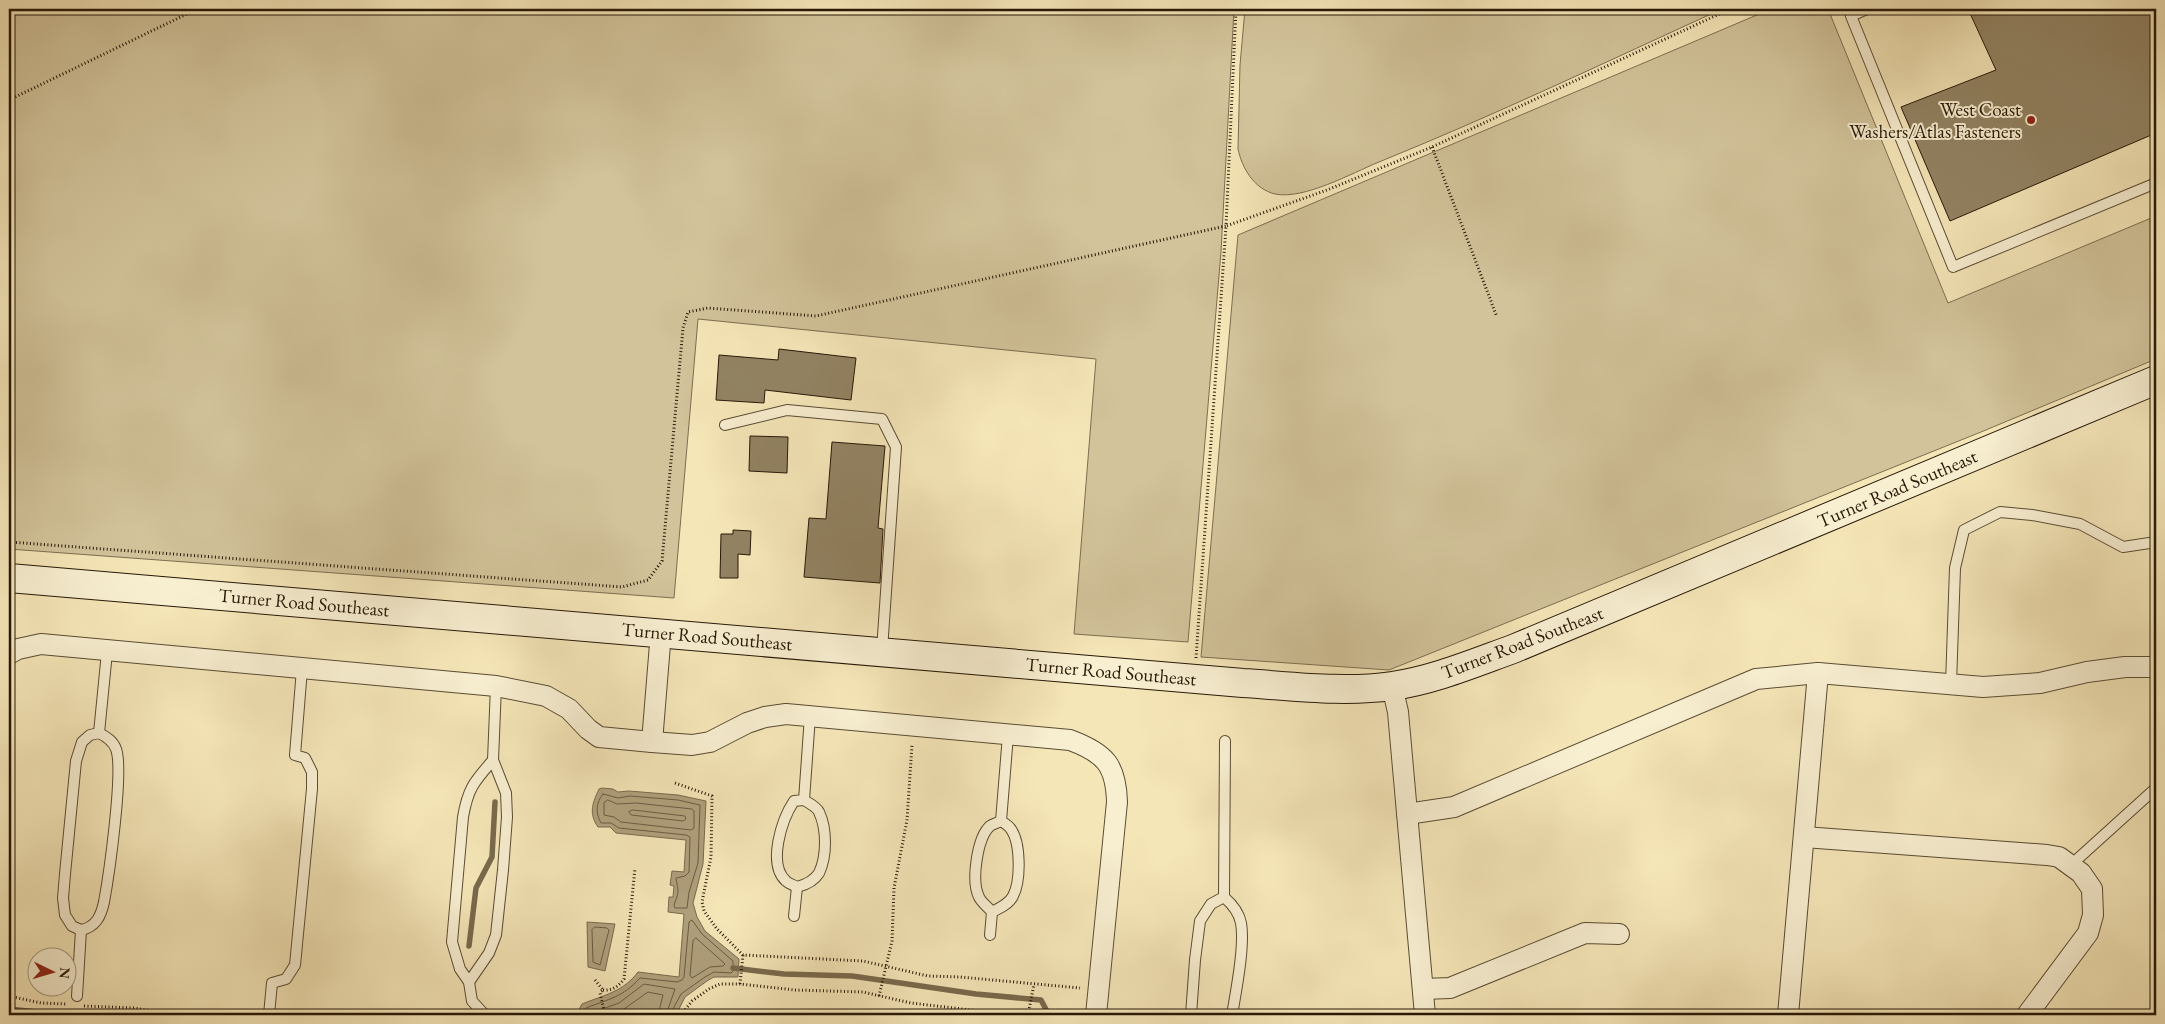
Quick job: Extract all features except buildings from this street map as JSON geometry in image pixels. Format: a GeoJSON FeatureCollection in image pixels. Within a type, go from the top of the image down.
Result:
{"type":"FeatureCollection","features":[{"type":"Feature","properties":{"kind":"main road","name":"Turner Road Southeast"},"geometry":{"type":"LineString","coordinates":[[9,578],[1306,687],[1357,688],[1392,686],[1423,680],[1513,649],[2156,380]]}},
{"type":"Feature","properties":{"kind":"street"},"geometry":{"type":"LineString","coordinates":[[652,742],[661,632]]}},
{"type":"Feature","properties":{"kind":"street"},"geometry":{"type":"LineString","coordinates":[[9,654],[18,649],[41,644],[107,652],[496,686],[546,696],[569,709],[588,729],[599,737],[652,742],[692,745],[710,742],[747,723],[765,717],[786,714],[1070,740],[1088,747],[1107,762],[1116,779],[1117,802],[1096,1015]]}},
{"type":"Feature","properties":{"kind":"street"},"geometry":{"type":"LineString","coordinates":[[1407,814],[1454,807],[1756,678],[1818,672],[1983,687],[2040,683],[2086,672],[2156,667]]}},
{"type":"Feature","properties":{"kind":"street"},"geometry":{"type":"LineString","coordinates":[[1788,1015],[1818,672]]}},
{"type":"Feature","properties":{"kind":"street"},"geometry":{"type":"LineString","coordinates":[[1392,686],[1398,712],[1425,1015]]}},
{"type":"Feature","properties":{"kind":"street"},"geometry":{"type":"LineString","coordinates":[[1804,837],[2047,855],[2059,857],[2072,864],[2092,889],[2093,915],[2088,933],[2027,1015]]}},
{"type":"Feature","properties":{"kind":"street"},"geometry":{"type":"LineString","coordinates":[[1423,989],[1450,988],[1585,933],[1619,934]]}},
{"type":"Feature","properties":{"kind":"lane"},"geometry":{"type":"LineString","coordinates":[[1867,9],[1851,16],[1952,267],[2156,184]]}},
{"type":"Feature","properties":{"kind":"lane"},"geometry":{"type":"LineString","coordinates":[[725,424],[787,410],[882,418],[896,447],[882,651]]}},
{"type":"Feature","properties":{"kind":"lane"},"geometry":{"type":"LineString","coordinates":[[1951,684],[1956,568],[1964,530],[2000,512],[2032,515],[2080,524],[2122,547],[2156,542]]}},
{"type":"Feature","properties":{"kind":"lane"},"geometry":{"type":"LineString","coordinates":[[100,734],[107,652]]}},
{"type":"Feature","properties":{"kind":"lane"},"geometry":{"type":"LineString","coordinates":[[269,1015],[272,983],[286,978],[295,965],[312,788],[312,772],[304,758],[295,755],[302,669]]}},
{"type":"Feature","properties":{"kind":"lane"},"geometry":{"type":"LineString","coordinates":[[469,982],[489,953],[496,935],[503,870],[507,817],[506,793],[493,760],[496,686]]}},
{"type":"Feature","properties":{"kind":"lane"},"geometry":{"type":"LineString","coordinates":[[804,800],[810,716]]}},
{"type":"Feature","properties":{"kind":"lane"},"geometry":{"type":"LineString","coordinates":[[100,734],[109,739],[116,749],[118,775],[104,902],[101,914],[95,923],[88,929],[81,930],[72,926],[65,915],[63,898],[65,874],[76,761],[82,742],[90,735],[100,734]]}},
{"type":"Feature","properties":{"kind":"lane"},"geometry":{"type":"LineString","coordinates":[[1001,822],[1008,735]]}},
{"type":"Feature","properties":{"kind":"lane"},"geometry":{"type":"LineString","coordinates":[[1225,742],[1224,897],[1234,906],[1241,922],[1240,958],[1232,1015]]}},
{"type":"Feature","properties":{"kind":"lane"},"geometry":{"type":"LineString","coordinates":[[485,1015],[472,1001],[469,982],[460,969],[452,942],[466,797],[472,784],[493,760]]}},
{"type":"Feature","properties":{"kind":"lane"},"geometry":{"type":"LineString","coordinates":[[2072,864],[2156,788]]}},
{"type":"Feature","properties":{"kind":"lane"},"geometry":{"type":"LineString","coordinates":[[804,800],[818,810],[825,831],[824,851],[819,874],[807,885],[797,887],[786,881],[779,869],[778,851],[781,829],[787,812],[794,802],[804,800]]}},
{"type":"Feature","properties":{"kind":"lane"},"geometry":{"type":"LineString","coordinates":[[990,935],[992,912],[979,898],[974,883],[977,858],[984,834],[991,825],[1001,822],[1010,827],[1018,843],[1018,868],[1013,896],[1003,907],[992,912]]}},
{"type":"Feature","properties":{"kind":"lane"},"geometry":{"type":"LineString","coordinates":[[794,916],[797,887]]}},
{"type":"Feature","properties":{"kind":"lane"},"geometry":{"type":"LineString","coordinates":[[1191,1015],[1194,960],[1200,921],[1211,904],[1224,897]]}},
{"type":"Feature","properties":{"kind":"lane"},"geometry":{"type":"LineString","coordinates":[[75,1002],[81,930]]}},
{"type":"Feature","properties":{"kind":"path"},"geometry":{"type":"LineString","coordinates":[[9,100],[197,9]]}},
{"type":"Feature","properties":{"kind":"path"},"geometry":{"type":"LineString","coordinates":[[1195,678],[1226,226],[1236,9]]}},
{"type":"Feature","properties":{"kind":"path"},"geometry":{"type":"LineString","coordinates":[[9,542],[622,587],[648,580],[662,561],[683,328],[688,312],[708,308],[816,316],[1226,226],[1327,190],[1432,147],[1730,9]]}},
{"type":"Feature","properties":{"kind":"path"},"geometry":{"type":"LineString","coordinates":[[1432,147],[1497,317]]}},
{"type":"Feature","properties":{"kind":"path"},"geometry":{"type":"LineString","coordinates":[[879,996],[892,941],[894,888],[907,820],[913,726]]}},
{"type":"Feature","properties":{"kind":"path"},"geometry":{"type":"LineString","coordinates":[[675,783],[712,796],[711,857],[702,902],[704,911],[717,929],[742,955],[863,961],[942,978],[960,977],[1098,990]]}},
{"type":"Feature","properties":{"kind":"path"},"geometry":{"type":"LineString","coordinates":[[604,1015],[600,993],[620,985],[624,979],[635,868]]}},
{"type":"Feature","properties":{"kind":"path"},"geometry":{"type":"LineString","coordinates":[[740,984],[742,955]]}},
{"type":"Feature","properties":{"kind":"path"},"geometry":{"type":"LineString","coordinates":[[595,980],[605,990]]}},
{"type":"Feature","properties":{"kind":"path"},"geometry":{"type":"LineString","coordinates":[[681,1015],[692,1001],[720,984],[740,984],[795,990],[863,992],[910,1003],[1014,1015]]}},
{"type":"Feature","properties":{"kind":"path"},"geometry":{"type":"LineString","coordinates":[[1028,1015],[1034,984]]}},
{"type":"Feature","properties":{"kind":"path"},"geometry":{"type":"LineString","coordinates":[[9,996],[41,1003],[75,1002],[118,1009],[134,1008],[176,1015]]}},
{"type":"Feature","properties":{"kind":"shaded area"},"geometry":{"type":"Polygon","coordinates":[[[9,9],[1234,9],[1221,252],[1188,642],[1074,634],[1096,359],[698,319],[674,598],[9,549],[9,9]]]}},
{"type":"Feature","properties":{"kind":"shaded area"},"geometry":{"type":"Polygon","coordinates":[[[1245,9],[1722,9],[1508,107],[1342,179],[1314,189],[1287,195],[1275,194],[1255,183],[1246,170],[1238,149],[1240,65],[1245,9]]]}},
{"type":"Feature","properties":{"kind":"shaded area"},"geometry":{"type":"Polygon","coordinates":[[[1771,9],[1828,9],[1948,303],[2156,216],[2156,359],[1981,432],[1389,670],[1201,657],[1238,235],[1771,9]]]}},
{"type":"Feature","properties":{"kind":"water"},"geometry":{"type":"Polygon","coordinates":[[[599,789],[613,789],[618,792],[629,791],[678,795],[706,801],[703,864],[693,903],[697,917],[705,931],[739,959],[738,977],[714,977],[707,981],[685,997],[676,1015],[576,1015],[582,1004],[619,989],[638,972],[679,977],[684,914],[668,912],[669,897],[673,897],[674,886],[670,885],[672,871],[684,872],[686,840],[616,833],[610,827],[598,827],[593,817],[592,808],[599,789]]]}},
{"type":"Feature","properties":{"kind":"water"},"geometry":{"type":"Polygon","coordinates":[[[587,922],[615,924],[605,971],[588,967],[587,922]]]}},
{"type":"Feature","properties":{"kind":"waterway"},"geometry":{"type":"LineString","coordinates":[[469,946],[476,888],[492,857],[495,802]]}},
{"type":"Feature","properties":{"kind":"waterway"},"geometry":{"type":"LineString","coordinates":[[733,968],[784,974],[852,976],[976,994],[1041,1000],[1049,1015]]}},
{"type":"Feature","properties":{"kind":"waterway"},"geometry":{"type":"LineString","coordinates":[[9,1009],[64,1015]]}},
{"type":"Feature","properties":{"kind":"place","name":"West Coast Washers/Atlas Fasteners"},"geometry":{"type":"Point","coordinates":[2031,120]}}]}
